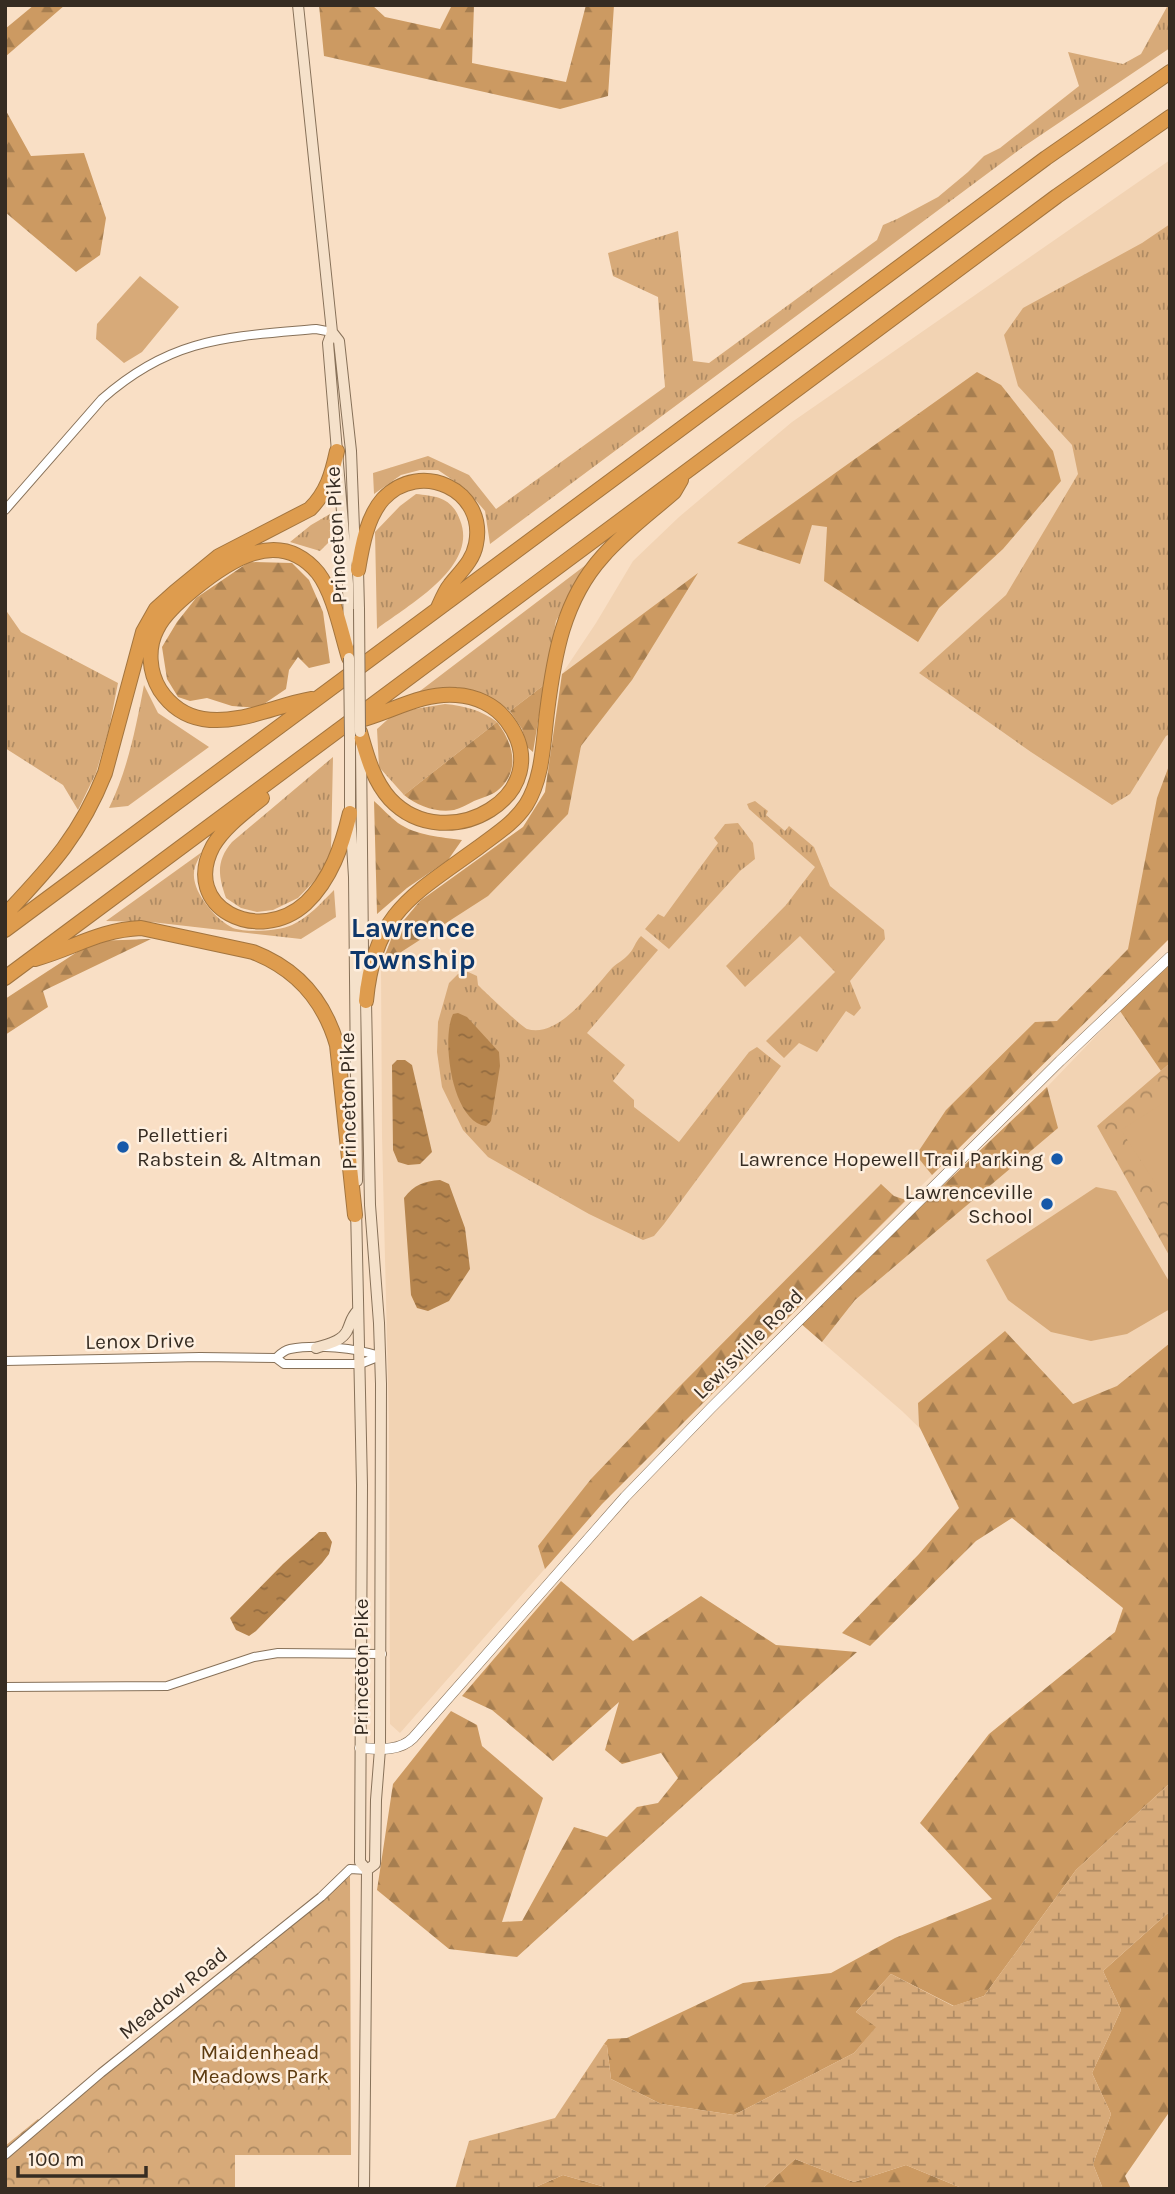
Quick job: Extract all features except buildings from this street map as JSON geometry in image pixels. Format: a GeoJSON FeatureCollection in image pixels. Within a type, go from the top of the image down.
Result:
{"type":"FeatureCollection","features":[{"type":"Feature","properties":{"kind":"highway"},"geometry":{"type":"LineString","coordinates":[[5,930],[1046,158],[1170,72]]}},
{"type":"Feature","properties":{"kind":"highway"},"geometry":{"type":"LineString","coordinates":[[5,978],[687,470],[1058,196],[1170,117]]}},
{"type":"Feature","properties":{"kind":"highway"},"geometry":{"type":"LineString","coordinates":[[5,915],[62,852],[97,793],[105,773],[143,632],[156,609],[219,556],[310,509],[330,481],[337,451]]}},
{"type":"Feature","properties":{"kind":"highway"},"geometry":{"type":"LineString","coordinates":[[366,1001],[372,959],[384,930],[394,916],[415,894],[509,825],[527,803],[538,776],[557,644],[572,602],[603,555],[674,492],[687,470]]}},
{"type":"Feature","properties":{"kind":"highway"},"geometry":{"type":"LineString","coordinates":[[358,570],[372,517],[384,497],[412,481],[432,481],[451,487],[461,495],[473,512],[477,543],[469,562],[448,587],[437,610]]}},
{"type":"Feature","properties":{"kind":"highway"},"geometry":{"type":"LineString","coordinates":[[318,698],[297,701],[265,713],[223,720],[190,716],[170,703],[157,685],[151,664],[152,641],[160,624],[183,599],[226,566],[258,551],[281,551],[302,559],[311,566],[348,611],[349,657]]}},
{"type":"Feature","properties":{"kind":"highway"},"geometry":{"type":"LineString","coordinates":[[345,724],[370,719],[424,698],[466,696],[487,703],[504,717],[516,736],[519,749],[518,774],[502,803],[483,815],[458,822],[430,821],[410,814],[361,777],[360,732]]}},
{"type":"Feature","properties":{"kind":"highway"},"geometry":{"type":"LineString","coordinates":[[276,777],[268,793],[219,837],[208,859],[207,882],[210,893],[232,916],[250,922],[272,920],[295,911],[305,903],[316,892],[333,865],[350,813]]}},
{"type":"Feature","properties":{"kind":"highway"},"geometry":{"type":"LineString","coordinates":[[27,962],[54,954],[89,938],[141,928],[253,953],[283,966],[295,975],[317,999],[332,1028],[337,1045],[355,1215]]}},
{"type":"Feature","properties":{"kind":"main road","name":"Princeton Pike"},"geometry":{"type":"LineString","coordinates":[[298,5],[332,332],[328,343],[360,732]]}},
{"type":"Feature","properties":{"kind":"main road","name":"Princeton Pike"},"geometry":{"type":"LineString","coordinates":[[332,332],[339,341],[351,451],[355,555],[358,570],[348,611]]}},
{"type":"Feature","properties":{"kind":"main road","name":"Princeton Pike"},"geometry":{"type":"LineString","coordinates":[[349,657],[361,777],[370,1205],[380,1356],[380,1749],[375,1864],[367,1870]]}},
{"type":"Feature","properties":{"kind":"main road","name":"Princeton Pike"},"geometry":{"type":"LineString","coordinates":[[361,777],[350,813],[354,877],[355,1215],[360,1349],[360,1862],[367,1870],[364,2189]]}},
{"type":"Feature","properties":{"kind":"main road"},"geometry":{"type":"LineString","coordinates":[[316,1348],[346,1334],[349,1320],[358,1310]]}},
{"type":"Feature","properties":{"kind":"street"},"geometry":{"type":"LineString","coordinates":[[5,510],[102,399],[150,363],[214,340],[316,329],[332,332]]}},
{"type":"Feature","properties":{"kind":"street","name":"Lewisville Road"},"geometry":{"type":"LineString","coordinates":[[360,1748],[399,1747],[413,1738],[634,1487],[1060,1061],[1170,957]]}},
{"type":"Feature","properties":{"kind":"street","name":"Lenox Drive"},"geometry":{"type":"LineString","coordinates":[[5,1362],[276,1357],[287,1349],[316,1348],[360,1349],[380,1356]]}},
{"type":"Feature","properties":{"kind":"street","name":"Lenox Drive"},"geometry":{"type":"LineString","coordinates":[[276,1357],[284,1364],[360,1364],[380,1356]]}},
{"type":"Feature","properties":{"kind":"street"},"geometry":{"type":"LineString","coordinates":[[5,1687],[167,1686],[254,1657],[278,1653],[382,1654]]}},
{"type":"Feature","properties":{"kind":"street","name":"Meadow Road"},"geometry":{"type":"LineString","coordinates":[[5,2155],[111,2065],[320,1897],[350,1869],[367,1870]]}},
{"type":"Feature","properties":{"kind":"shaded area"},"geometry":{"type":"Polygon","coordinates":[[[1170,160],[1170,938],[602,1504],[400,1733],[390,1724],[389,1422],[382,1136],[381,965],[394,932],[420,901],[523,827],[545,792],[562,674],[633,561],[679,517],[792,422],[1170,160]]]}},
{"type":"Feature","properties":{"kind":"shaded area","name":"Lawrenceville School"},"geometry":{"type":"Polygon","coordinates":[[[1170,959],[1170,1632],[1012,1518],[902,1411],[799,1322],[1047,1087],[1170,959]]]}},
{"type":"Feature","properties":{"kind":"green space"},"geometry":{"type":"Polygon","coordinates":[[[34,5],[65,5],[5,57],[5,29],[34,5]]]}},
{"type":"Feature","properties":{"kind":"green space"},"geometry":{"type":"Polygon","coordinates":[[[319,5],[372,5],[385,17],[440,29],[452,5],[474,5],[472,63],[566,82],[586,5],[614,5],[608,96],[560,109],[324,56],[319,5]]]}},
{"type":"Feature","properties":{"kind":"green space"},"geometry":{"type":"Polygon","coordinates":[[[1168,5],[1170,48],[1023,147],[490,544],[485,511],[466,489],[438,470],[420,470],[401,475],[374,494],[373,473],[428,456],[469,475],[496,509],[665,387],[658,297],[613,276],[608,253],[678,231],[693,361],[709,363],[877,240],[883,225],[938,197],[984,156],[1000,148],[1079,86],[1068,52],[1123,64],[1141,54],[1168,5]]]}},
{"type":"Feature","properties":{"kind":"green space"},"geometry":{"type":"Polygon","coordinates":[[[5,109],[31,156],[84,153],[106,218],[100,255],[76,272],[5,212],[5,109]]]}},
{"type":"Feature","properties":{"kind":"green space"},"geometry":{"type":"Polygon","coordinates":[[[1170,224],[1170,734],[1166,736],[1130,794],[1112,805],[919,673],[1006,595],[1078,474],[1072,445],[1018,386],[1004,335],[1023,308],[1142,243],[1170,224]]]}},
{"type":"Feature","properties":{"kind":"green space"},"geometry":{"type":"Polygon","coordinates":[[[140,276],[179,307],[142,352],[124,363],[96,339],[97,324],[140,276]]]}},
{"type":"Feature","properties":{"kind":"green space"},"geometry":{"type":"Polygon","coordinates":[[[977,372],[1001,385],[1053,451],[1061,481],[1003,549],[939,608],[918,642],[824,581],[827,527],[812,525],[800,564],[737,543],[977,372]]]}},
{"type":"Feature","properties":{"kind":"green space"},"geometry":{"type":"Polygon","coordinates":[[[416,494],[437,497],[453,507],[460,520],[463,537],[459,553],[450,569],[437,583],[377,629],[375,532],[416,494]]]}},
{"type":"Feature","properties":{"kind":"green space"},"geometry":{"type":"Polygon","coordinates":[[[330,514],[330,541],[320,551],[290,542],[311,525],[330,514]]]}},
{"type":"Feature","properties":{"kind":"green space"},"geometry":{"type":"Polygon","coordinates":[[[249,562],[292,563],[309,580],[323,612],[330,663],[309,668],[298,657],[289,670],[286,689],[258,708],[232,706],[207,698],[190,701],[178,697],[167,679],[162,647],[196,598],[249,562]]]}},
{"type":"Feature","properties":{"kind":"green space"},"geometry":{"type":"Polygon","coordinates":[[[587,564],[556,621],[544,685],[510,711],[478,692],[458,689],[420,691],[587,564]]]}},
{"type":"Feature","properties":{"kind":"green space"},"geometry":{"type":"Polygon","coordinates":[[[698,573],[632,680],[581,746],[568,814],[488,896],[381,965],[394,932],[420,901],[523,827],[545,792],[562,674],[698,573]]]}},
{"type":"Feature","properties":{"kind":"green space"},"geometry":{"type":"Polygon","coordinates":[[[5,609],[21,632],[118,683],[109,729],[96,773],[78,810],[63,785],[5,748],[5,609]]]}},
{"type":"Feature","properties":{"kind":"green space"},"geometry":{"type":"Polygon","coordinates":[[[144,685],[158,713],[209,747],[128,806],[109,808],[126,763],[144,685]]]}},
{"type":"Feature","properties":{"kind":"green space"},"geometry":{"type":"Polygon","coordinates":[[[544,685],[533,752],[527,747],[522,729],[510,711],[544,685]]]}},
{"type":"Feature","properties":{"kind":"green space"},"geometry":{"type":"Polygon","coordinates":[[[445,704],[472,709],[497,722],[404,795],[379,767],[377,729],[396,712],[445,704]]]}},
{"type":"Feature","properties":{"kind":"green space"},"geometry":{"type":"Polygon","coordinates":[[[497,722],[511,749],[512,768],[509,777],[494,793],[448,811],[428,808],[404,795],[497,722]]]}},
{"type":"Feature","properties":{"kind":"green space"},"geometry":{"type":"Polygon","coordinates":[[[333,757],[331,851],[319,876],[298,898],[273,910],[257,912],[241,908],[226,898],[220,868],[223,856],[232,842],[333,757]]]}},
{"type":"Feature","properties":{"kind":"green space"},"geometry":{"type":"Polygon","coordinates":[[[1170,763],[1170,938],[932,1175],[916,1155],[946,1110],[1035,1022],[1057,1021],[1128,949],[1157,798],[1170,763]]]}},
{"type":"Feature","properties":{"kind":"green space"},"geometry":{"type":"Polygon","coordinates":[[[374,801],[395,821],[413,831],[462,840],[448,860],[407,888],[377,914],[374,801]]]}},
{"type":"Feature","properties":{"kind":"green space"},"geometry":{"type":"Polygon","coordinates":[[[755,801],[768,811],[766,815],[785,831],[789,826],[814,847],[830,886],[884,930],[885,939],[850,981],[861,1008],[854,1016],[846,1011],[817,1052],[799,1043],[784,1058],[766,1041],[835,972],[800,936],[745,987],[726,966],[786,905],[815,867],[749,809],[747,804],[755,801]]]}},
{"type":"Feature","properties":{"kind":"green space"},"geometry":{"type":"Polygon","coordinates":[[[738,823],[753,843],[755,859],[740,871],[669,949],[645,929],[658,914],[664,917],[718,843],[714,838],[725,824],[738,823]]]}},
{"type":"Feature","properties":{"kind":"green space"},"geometry":{"type":"Polygon","coordinates":[[[202,852],[194,870],[197,888],[213,912],[233,928],[263,931],[292,925],[309,914],[334,890],[336,917],[301,939],[151,922],[106,921],[202,852]]]}},
{"type":"Feature","properties":{"kind":"green space"},"geometry":{"type":"Polygon","coordinates":[[[641,936],[658,950],[587,1033],[625,1065],[613,1081],[634,1100],[634,1107],[679,1142],[749,1052],[757,1047],[781,1066],[664,1224],[654,1236],[643,1240],[589,1214],[488,1157],[463,1130],[442,1087],[437,1052],[438,1022],[449,983],[458,974],[466,971],[477,976],[478,985],[518,1022],[527,1029],[539,1030],[551,1027],[574,1010],[612,968],[629,954],[641,936]]]}},
{"type":"Feature","properties":{"kind":"green space"},"geometry":{"type":"Polygon","coordinates":[[[151,939],[43,991],[48,1007],[5,1035],[5,999],[94,941],[151,939]]]}},
{"type":"Feature","properties":{"kind":"green space"},"geometry":{"type":"Polygon","coordinates":[[[1170,959],[1170,1063],[1161,1071],[1120,1011],[1170,959]]]}},
{"type":"Feature","properties":{"kind":"green space"},"geometry":{"type":"Polygon","coordinates":[[[1170,1063],[1170,1257],[1097,1126],[1170,1063]]]}},
{"type":"Feature","properties":{"kind":"green space"},"geometry":{"type":"Polygon","coordinates":[[[1047,1087],[1058,1128],[855,1300],[822,1342],[799,1322],[1047,1087]]]}},
{"type":"Feature","properties":{"kind":"green space"},"geometry":{"type":"Polygon","coordinates":[[[1170,1099],[1170,1206],[1121,1130],[1170,1099]]]}},
{"type":"Feature","properties":{"kind":"green space"},"geometry":{"type":"Polygon","coordinates":[[[881,1184],[894,1196],[906,1200],[602,1504],[545,1569],[538,1546],[591,1479],[881,1184]]]}},
{"type":"Feature","properties":{"kind":"green space"},"geometry":{"type":"Polygon","coordinates":[[[1096,1187],[1116,1191],[1170,1283],[1170,1309],[1127,1334],[1091,1341],[1051,1332],[1008,1300],[986,1260],[1096,1187]]]}},
{"type":"Feature","properties":{"kind":"green space"},"geometry":{"type":"Polygon","coordinates":[[[1005,1331],[1073,1404],[1117,1386],[1170,1343],[1170,1783],[1076,1870],[984,1996],[954,2006],[891,1974],[856,2012],[877,2027],[854,2053],[734,2115],[661,2104],[611,2079],[607,2046],[604,2044],[608,2039],[627,2038],[743,1983],[831,1973],[895,1938],[992,1899],[920,1823],[989,1734],[1115,1632],[1123,1608],[1012,1518],[976,1541],[870,1646],[842,1633],[919,1554],[959,1508],[919,1426],[918,1403],[1005,1331]]]}},
{"type":"Feature","properties":{"kind":"green space"},"geometry":{"type":"Polygon","coordinates":[[[561,1581],[633,1641],[701,1596],[776,1645],[857,1652],[517,1957],[449,1949],[377,1890],[393,1784],[451,1711],[477,1725],[482,1746],[543,1798],[502,1922],[522,1921],[574,1827],[607,1837],[637,1807],[658,1803],[678,1778],[661,1753],[622,1764],[605,1750],[619,1702],[553,1761],[492,1710],[462,1696],[561,1581]]]}},
{"type":"Feature","properties":{"kind":"green space"},"geometry":{"type":"Polygon","coordinates":[[[1170,1783],[1170,1911],[1103,1971],[1121,2010],[1092,2073],[1111,2114],[1093,2164],[1103,2189],[964,2189],[906,2165],[854,2182],[795,2159],[762,2189],[612,2189],[563,2175],[531,2189],[455,2189],[469,2141],[555,2118],[604,2044],[607,2046],[611,2079],[661,2104],[734,2115],[854,2053],[876,2027],[856,2012],[891,1974],[953,2006],[984,1996],[1076,1870],[1170,1783]]]}},
{"type":"Feature","properties":{"kind":"green space","name":"Maidenhead Meadows Park"},"geometry":{"type":"Polygon","coordinates":[[[350,1876],[351,2155],[235,2155],[235,2189],[5,2189],[5,2146],[38,2119],[43,2126],[350,1876]]]}},
{"type":"Feature","properties":{"kind":"green space"},"geometry":{"type":"Polygon","coordinates":[[[1169,1912],[1170,2111],[1125,2176],[1131,2189],[1103,2189],[1093,2164],[1111,2114],[1092,2073],[1121,2010],[1103,1971],[1169,1912]]]}},
{"type":"Feature","properties":{"kind":"green space"},"geometry":{"type":"Polygon","coordinates":[[[795,2159],[854,2182],[906,2165],[964,2189],[762,2189],[795,2159]]]}},
{"type":"Feature","properties":{"kind":"green space"},"geometry":{"type":"Polygon","coordinates":[[[563,2175],[612,2189],[531,2189],[563,2175]]]}},
{"type":"Feature","properties":{"kind":"water"},"geometry":{"type":"Polygon","coordinates":[[[453,1014],[467,1017],[499,1052],[500,1066],[491,1121],[486,1126],[474,1121],[465,1110],[452,1078],[448,1041],[453,1014]]]}},
{"type":"Feature","properties":{"kind":"water"},"geometry":{"type":"Polygon","coordinates":[[[397,1060],[405,1060],[412,1065],[432,1152],[420,1164],[398,1162],[393,1150],[392,1065],[397,1060]]]}},
{"type":"Feature","properties":{"kind":"water"},"geometry":{"type":"Polygon","coordinates":[[[440,1180],[449,1184],[465,1228],[470,1269],[449,1301],[428,1311],[417,1308],[411,1295],[404,1198],[420,1184],[440,1180]]]}},
{"type":"Feature","properties":{"kind":"water"},"geometry":{"type":"Polygon","coordinates":[[[319,1532],[326,1532],[332,1542],[329,1554],[322,1563],[256,1631],[249,1636],[236,1630],[230,1618],[319,1532]]]}},
{"type":"Feature","properties":{"kind":"place","name":"Pellettieri Rabstein & Altman"},"geometry":{"type":"Point","coordinates":[123,1147]}},
{"type":"Feature","properties":{"kind":"place","name":"Lawrence Hopewell Trail Parking"},"geometry":{"type":"Point","coordinates":[1057,1159]}},
{"type":"Feature","properties":{"kind":"place","name":"Lawrenceville School"},"geometry":{"type":"Point","coordinates":[1047,1204]}},
{"type":"Feature","properties":{"kind":"district","name":"Lawrence Township"},"geometry":{"type":"Point","coordinates":[413,943]}}]}
